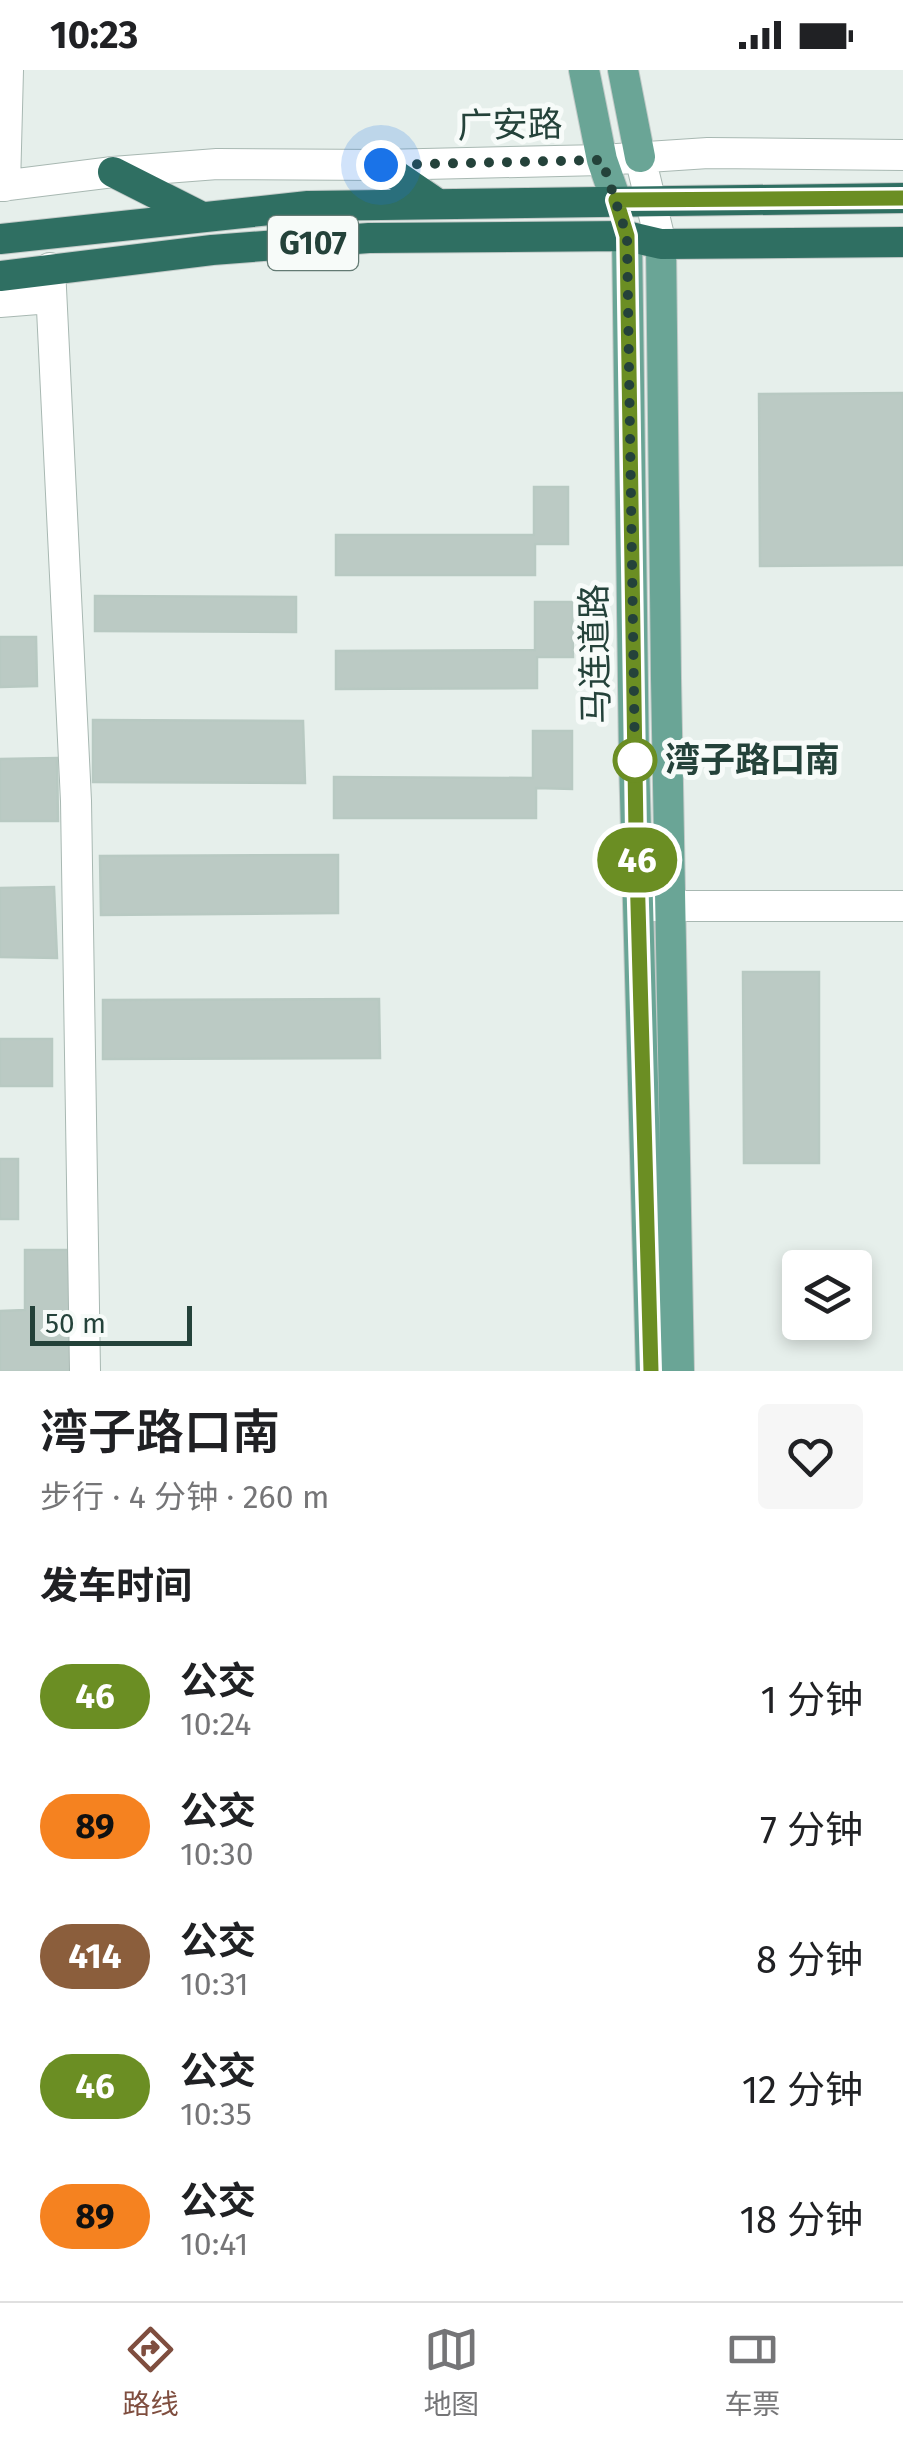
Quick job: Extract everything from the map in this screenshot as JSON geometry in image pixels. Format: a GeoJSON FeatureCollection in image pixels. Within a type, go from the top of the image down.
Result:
{"type":"FeatureCollection","features":[{"type":"Feature","properties":{"kind":"highway"},"geometry":{"type":"LineString","coordinates":[[381,165],[435,202]]}},
{"type":"Feature","properties":{"kind":"highway"},"geometry":{"type":"LineString","coordinates":[[113,172],[200,216]]}},
{"type":"Feature","properties":{"kind":"highway"},"geometry":{"type":"LineString","coordinates":[[616,200],[903,198]]}},
{"type":"Feature","properties":{"kind":"highway","name":"G107"},"geometry":{"type":"LineString","coordinates":[[0,239],[308,206],[616,200]]}},
{"type":"Feature","properties":{"kind":"highway"},"geometry":{"type":"LineString","coordinates":[[627,236],[662,244],[903,242]]}},
{"type":"Feature","properties":{"kind":"highway","name":"G107"},"geometry":{"type":"LineString","coordinates":[[0,276],[50,283],[212,250],[369,238],[627,236]]}},
{"type":"Feature","properties":{"kind":"main road"},"geometry":{"type":"LineString","coordinates":[[584,70],[602,160],[616,200]]}},
{"type":"Feature","properties":{"kind":"main road"},"geometry":{"type":"LineString","coordinates":[[623,70],[640,157]]}},
{"type":"Feature","properties":{"kind":"main road","name":"马连道路"},"geometry":{"type":"LineString","coordinates":[[627,236],[638,906],[651,1371]]}},
{"type":"Feature","properties":{"kind":"main road","name":"马连道路"},"geometry":{"type":"LineString","coordinates":[[662,244],[669,907],[679,1371]]}},
{"type":"Feature","properties":{"kind":"street"},"geometry":{"type":"LineString","coordinates":[[3,186],[8,70]]}},
{"type":"Feature","properties":{"kind":"street","name":"广安路"},"geometry":{"type":"LineString","coordinates":[[3,186],[217,164],[381,165],[708,154],[903,155]]}},
{"type":"Feature","properties":{"kind":"street"},"geometry":{"type":"LineString","coordinates":[[640,157],[662,244]]}},
{"type":"Feature","properties":{"kind":"street"},"geometry":{"type":"LineString","coordinates":[[616,200],[627,236]]}},
{"type":"Feature","properties":{"kind":"street"},"geometry":{"type":"LineString","coordinates":[[0,302],[50,283],[76,801],[85,1371]]}},
{"type":"Feature","properties":{"kind":"street"},"geometry":{"type":"LineString","coordinates":[[638,906],[903,906]]}},
{"type":"Feature","properties":{"kind":"building"},"geometry":{"type":"Polygon","coordinates":[[[903,393],[903,565],[760,566],[759,394],[903,393]]]}},
{"type":"Feature","properties":{"kind":"building"},"geometry":{"type":"Polygon","coordinates":[[[534,487],[568,487],[568,544],[535,544],[535,575],[336,575],[336,535],[534,535],[534,487]]]}},
{"type":"Feature","properties":{"kind":"building"},"geometry":{"type":"Polygon","coordinates":[[[95,596],[296,597],[296,632],[95,631],[95,596]]]}},
{"type":"Feature","properties":{"kind":"building"},"geometry":{"type":"Polygon","coordinates":[[[535,602],[572,602],[573,657],[537,657],[537,688],[336,689],[336,651],[535,650],[535,602]]]}},
{"type":"Feature","properties":{"kind":"building"},"geometry":{"type":"Polygon","coordinates":[[[0,637],[36,637],[37,686],[0,687],[0,637]]]}},
{"type":"Feature","properties":{"kind":"building"},"geometry":{"type":"Polygon","coordinates":[[[93,720],[303,721],[305,783],[93,782],[93,720]]]}},
{"type":"Feature","properties":{"kind":"building"},"geometry":{"type":"Polygon","coordinates":[[[533,731],[572,731],[572,789],[536,788],[536,818],[334,818],[334,777],[533,778],[533,731]]]}},
{"type":"Feature","properties":{"kind":"building"},"geometry":{"type":"Polygon","coordinates":[[[57,758],[58,821],[0,821],[0,759],[57,758]]]}},
{"type":"Feature","properties":{"kind":"building"},"geometry":{"type":"Polygon","coordinates":[[[338,855],[338,913],[101,915],[100,856],[338,855]]]}},
{"type":"Feature","properties":{"kind":"building"},"geometry":{"type":"Polygon","coordinates":[[[54,887],[57,958],[0,957],[0,888],[54,887]]]}},
{"type":"Feature","properties":{"kind":"building"},"geometry":{"type":"Polygon","coordinates":[[[743,972],[819,972],[819,1163],[744,1163],[743,972]]]}},
{"type":"Feature","properties":{"kind":"building"},"geometry":{"type":"Polygon","coordinates":[[[379,999],[380,1058],[103,1059],[103,1000],[379,999]]]}},
{"type":"Feature","properties":{"kind":"building"},"geometry":{"type":"Polygon","coordinates":[[[0,1039],[52,1039],[52,1086],[0,1086],[0,1039]]]}},
{"type":"Feature","properties":{"kind":"building"},"geometry":{"type":"Polygon","coordinates":[[[0,1159],[18,1159],[18,1219],[0,1219],[0,1159]]]}},
{"type":"Feature","properties":{"kind":"building"},"geometry":{"type":"Polygon","coordinates":[[[25,1250],[73,1250],[75,1371],[0,1371],[0,1311],[25,1310],[25,1250]]]}},
{"type":"Feature","properties":{"kind":"bus line","name":"46"},"geometry":{"type":"LineString","coordinates":[[651,1371],[636,833],[627,236],[616,200],[903,198]]}},
{"type":"Feature","properties":{"kind":"place","name":"湾子路口南"},"geometry":{"type":"Point","coordinates":[635,760]}},
{"type":"Feature","properties":{"kind":"route"},"geometry":{"type":"LineString","coordinates":[[381,165],[602,160],[627,236],[635,760]]}}]}
